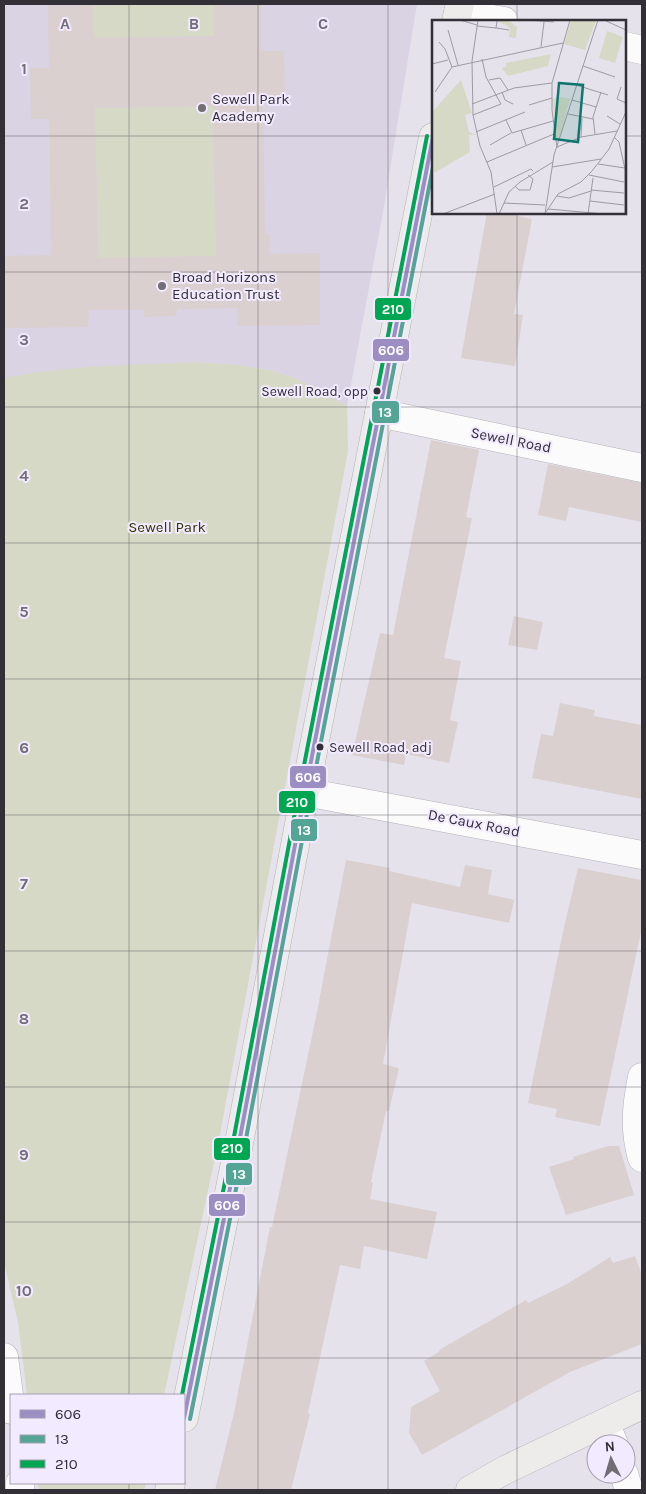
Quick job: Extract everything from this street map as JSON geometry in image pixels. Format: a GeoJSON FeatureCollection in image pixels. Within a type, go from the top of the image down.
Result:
{"type":"FeatureCollection","features":[{"type":"Feature","properties":{"kind":"main road"},"geometry":{"type":"LineString","coordinates":[[185,1413],[432,147]]}},
{"type":"Feature","properties":{"kind":"main road"},"geometry":{"type":"LineString","coordinates":[[470,1490],[505,1470],[610,1433],[642,1405]]}},
{"type":"Feature","properties":{"kind":"street"},"geometry":{"type":"LineString","coordinates":[[458,13],[498,20]]}},
{"type":"Feature","properties":{"kind":"street"},"geometry":{"type":"LineString","coordinates":[[626,46],[642,50]]}},
{"type":"Feature","properties":{"kind":"street","name":"Sewell Road"},"geometry":{"type":"LineString","coordinates":[[380,413],[642,468]]}},
{"type":"Feature","properties":{"kind":"street","name":"De Caux Road"},"geometry":{"type":"LineString","coordinates":[[305,792],[642,855]]}},
{"type":"Feature","properties":{"kind":"street"},"geometry":{"type":"LineString","coordinates":[[642,1077],[637,1101],[637,1139],[642,1158]]}},
{"type":"Feature","properties":{"kind":"street"},"geometry":{"type":"LineString","coordinates":[[4,1357],[10,1402]]}},
{"type":"Feature","properties":{"kind":"shaded area","name":"Sewell Park Academy"},"geometry":{"type":"Polygon","coordinates":[[[4,4],[417,4],[383,212],[347,406],[297,379],[270,370],[239,365],[196,362],[21,375],[4,378],[4,4]]]}},
{"type":"Feature","properties":{"kind":"green space"},"geometry":{"type":"Polygon","coordinates":[[[94,4],[214,4],[214,36],[94,38],[94,4]]]}},
{"type":"Feature","properties":{"kind":"green space"},"geometry":{"type":"Polygon","coordinates":[[[213,106],[216,256],[98,258],[95,108],[213,106]]]}},
{"type":"Feature","properties":{"kind":"green space","name":"Sewell Park"},"geometry":{"type":"Polygon","coordinates":[[[196,362],[239,365],[270,370],[297,379],[347,406],[348,451],[219,1139],[164,1394],[27,1394],[18,1322],[4,1262],[4,378],[51,370],[196,362]]]}},
{"type":"Feature","properties":{"kind":"green space"},"geometry":{"type":"Polygon","coordinates":[[[38,1484],[146,1484],[144,1490],[39,1490],[38,1484]]]}},
{"type":"Feature","properties":{"kind":"building"},"geometry":{"type":"Polygon","coordinates":[[[48,4],[94,4],[94,38],[214,36],[214,4],[261,4],[261,51],[284,51],[285,96],[263,96],[265,234],[269,234],[270,254],[320,253],[320,325],[237,326],[237,308],[177,309],[176,316],[144,317],[144,310],[89,310],[88,327],[4,328],[4,256],[51,255],[49,119],[31,119],[30,68],[49,68],[48,4]],[[213,106],[95,108],[98,258],[216,256],[213,106]]]}},
{"type":"Feature","properties":{"kind":"building"},"geometry":{"type":"Polygon","coordinates":[[[487,214],[509,214],[532,219],[514,314],[523,315],[515,366],[461,358],[487,214]]]}},
{"type":"Feature","properties":{"kind":"building"},"geometry":{"type":"Polygon","coordinates":[[[431,440],[479,450],[466,517],[472,518],[444,658],[461,661],[450,720],[458,722],[449,763],[406,754],[404,765],[352,755],[380,633],[393,635],[431,440]]]}},
{"type":"Feature","properties":{"kind":"building"},"geometry":{"type":"Polygon","coordinates":[[[548,464],[642,483],[642,522],[569,507],[566,521],[538,515],[548,464]]]}},
{"type":"Feature","properties":{"kind":"building"},"geometry":{"type":"Polygon","coordinates":[[[514,616],[543,622],[537,650],[508,645],[514,616]]]}},
{"type":"Feature","properties":{"kind":"building"},"geometry":{"type":"Polygon","coordinates":[[[560,703],[595,710],[594,716],[642,725],[642,799],[532,778],[541,734],[553,736],[560,703]]]}},
{"type":"Feature","properties":{"kind":"building"},"geometry":{"type":"Polygon","coordinates":[[[346,860],[390,868],[389,871],[460,887],[465,865],[492,870],[488,894],[514,900],[509,923],[412,903],[383,1064],[399,1068],[389,1111],[386,1111],[371,1182],[373,1183],[370,1199],[437,1212],[427,1259],[364,1246],[360,1269],[340,1265],[308,1413],[310,1414],[291,1490],[215,1490],[234,1413],[270,1227],[272,1227],[317,1012],[346,860]]]}},
{"type":"Feature","properties":{"kind":"building"},"geometry":{"type":"Polygon","coordinates":[[[578,868],[642,880],[642,927],[600,1126],[555,1117],[557,1109],[528,1103],[578,868]]]}},
{"type":"Feature","properties":{"kind":"building"},"geometry":{"type":"Polygon","coordinates":[[[608,1146],[619,1146],[634,1195],[566,1215],[549,1167],[608,1146]]]}},
{"type":"Feature","properties":{"kind":"building"},"geometry":{"type":"Polygon","coordinates":[[[635,1256],[642,1275],[642,1344],[570,1372],[422,1455],[409,1433],[411,1407],[440,1391],[424,1361],[439,1350],[526,1300],[528,1303],[567,1284],[610,1257],[613,1263],[635,1256]]]}},
{"type":"Feature","properties":{"kind":"transit line","name":"210"},"geometry":{"type":"LineString","coordinates":[[182,1394],[233,1142],[299,791],[427,136]]}},
{"type":"Feature","properties":{"kind":"transit line","name":"606"},"geometry":{"type":"LineString","coordinates":[[185,1413],[432,142]]}},
{"type":"Feature","properties":{"kind":"transit line","name":"13"},"geometry":{"type":"LineString","coordinates":[[190,1419],[245,1144],[311,793],[432,172]]}},
{"type":"Feature","properties":{"kind":"place","name":"Sewell Park Academy"},"geometry":{"type":"Point","coordinates":[202,108]}},
{"type":"Feature","properties":{"kind":"place","name":"Broad Horizons Education Trust"},"geometry":{"type":"Point","coordinates":[162,286]}},
{"type":"Feature","properties":{"kind":"place","name":"Sewell Road, opp"},"geometry":{"type":"Point","coordinates":[377,391]}},
{"type":"Feature","properties":{"kind":"place","name":"Sewell Road, adj"},"geometry":{"type":"Point","coordinates":[320,747]}}]}
